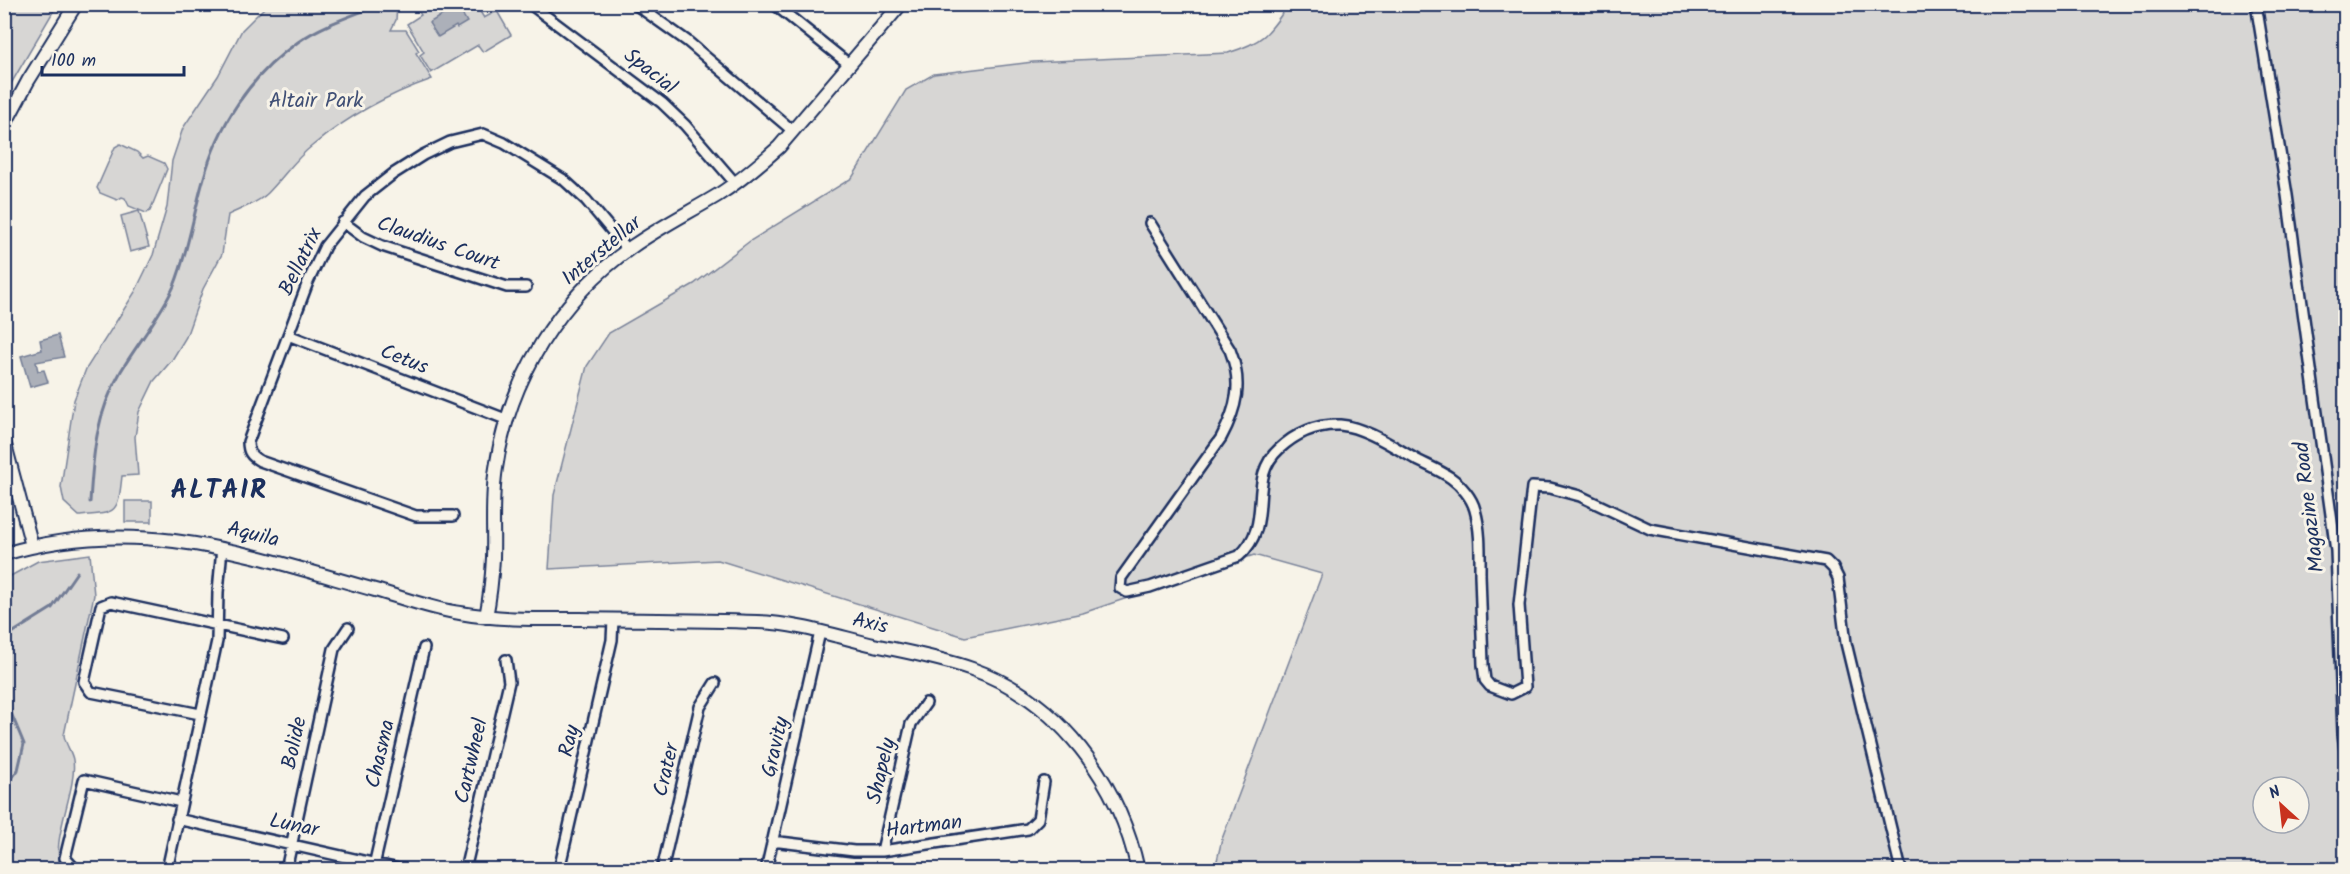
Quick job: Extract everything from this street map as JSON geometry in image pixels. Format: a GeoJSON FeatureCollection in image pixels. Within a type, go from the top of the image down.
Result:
{"type":"FeatureCollection","features":[{"type":"Feature","properties":{"kind":"street"},"geometry":{"type":"LineString","coordinates":[[4,126],[28,81],[76,4]]}},
{"type":"Feature","properties":{"kind":"street","name":"Spacial"},"geometry":{"type":"LineString","coordinates":[[530,4],[662,104],[685,125],[735,183]]}},
{"type":"Feature","properties":{"kind":"street"},"geometry":{"type":"LineString","coordinates":[[635,4],[687,41],[793,131]]}},
{"type":"Feature","properties":{"kind":"street"},"geometry":{"type":"LineString","coordinates":[[774,4],[850,65]]}},
{"type":"Feature","properties":{"kind":"street","name":"Interstellar"},"geometry":{"type":"LineString","coordinates":[[486,617],[493,560],[496,468],[507,420],[521,381],[551,327],[585,288],[628,250],[735,183],[779,147],[901,4]]}},
{"type":"Feature","properties":{"kind":"street","name":"Magazine Road"},"geometry":{"type":"LineString","coordinates":[[2256,4],[2285,183],[2336,551],[2343,734],[2346,758]]}},
{"type":"Feature","properties":{"kind":"street","name":"Bellatrix"},"geometry":{"type":"LineString","coordinates":[[453,516],[416,516],[252,457],[248,449],[248,442],[308,282],[326,246],[365,196],[393,174],[423,155],[450,142],[483,134],[504,143],[564,180],[586,200],[628,250]]}},
{"type":"Feature","properties":{"kind":"street","name":"Claudius Court"},"geometry":{"type":"LineString","coordinates":[[343,222],[363,237],[382,246],[507,286],[526,287]]}},
{"type":"Feature","properties":{"kind":"street"},"geometry":{"type":"LineString","coordinates":[[1150,223],[1230,351],[1236,364],[1238,378],[1234,414],[1221,438],[1121,578],[1120,588],[1127,592],[1143,589],[1239,556],[1256,535],[1262,479],[1267,464],[1277,450],[1296,435],[1317,426],[1342,425],[1359,429],[1451,478],[1469,497],[1475,509],[1479,536],[1485,680],[1490,686],[1506,694],[1526,687],[1519,605],[1532,487],[1550,488],[1580,496],[1650,529],[1826,561],[1838,578],[1846,643],[1901,870]]}},
{"type":"Feature","properties":{"kind":"street","name":"Cetus"},"geometry":{"type":"LineString","coordinates":[[288,335],[507,420]]}},
{"type":"Feature","properties":{"kind":"street"},"geometry":{"type":"LineString","coordinates":[[4,441],[32,546]]}},
{"type":"Feature","properties":{"kind":"street","name":"Aquila"},"geometry":{"type":"LineString","coordinates":[[4,554],[32,546],[69,541],[120,537],[166,539],[222,548],[457,613],[486,617]]}},
{"type":"Feature","properties":{"kind":"street"},"geometry":{"type":"LineString","coordinates":[[167,870],[217,641],[222,548]]}},
{"type":"Feature","properties":{"kind":"street"},"geometry":{"type":"LineString","coordinates":[[200,714],[91,692],[86,688],[84,682],[100,606],[111,602],[283,639]]}},
{"type":"Feature","properties":{"kind":"street","name":"Axis"},"geometry":{"type":"LineString","coordinates":[[486,617],[760,622],[820,632],[973,670],[1018,692],[1040,708],[1077,743],[1102,778],[1128,829],[1138,870]]}},
{"type":"Feature","properties":{"kind":"street","name":"Ray"},"geometry":{"type":"LineString","coordinates":[[559,870],[612,640],[613,620]]}},
{"type":"Feature","properties":{"kind":"street","name":"Bolide"},"geometry":{"type":"LineString","coordinates":[[286,870],[334,649],[348,628]]}},
{"type":"Feature","properties":{"kind":"street","name":"Gravity"},"geometry":{"type":"LineString","coordinates":[[766,870],[820,632]]}},
{"type":"Feature","properties":{"kind":"street","name":"Chasma"},"geometry":{"type":"LineString","coordinates":[[374,866],[424,648]]}},
{"type":"Feature","properties":{"kind":"street","name":"Cartwheel"},"geometry":{"type":"LineString","coordinates":[[465,870],[508,682],[506,660]]}},
{"type":"Feature","properties":{"kind":"street","name":"Crater"},"geometry":{"type":"LineString","coordinates":[[662,870],[700,706],[715,683]]}},
{"type":"Feature","properties":{"kind":"street","name":"Shapely"},"geometry":{"type":"LineString","coordinates":[[882,851],[911,724],[926,703]]}},
{"type":"Feature","properties":{"kind":"street"},"geometry":{"type":"LineString","coordinates":[[76,870],[65,858],[84,780],[181,802]]}},
{"type":"Feature","properties":{"kind":"street","name":"Hartman"},"geometry":{"type":"LineString","coordinates":[[772,841],[854,851],[882,851],[1028,829],[1038,819],[1044,782]]}},
{"type":"Feature","properties":{"kind":"street","name":"Lunar"},"geometry":{"type":"LineString","coordinates":[[177,819],[292,843],[374,866],[403,870]]}},
{"type":"Feature","properties":{"kind":"green space"},"geometry":{"type":"Polygon","coordinates":[[[4,5],[57,5],[5,94],[4,5]]]}},
{"type":"Feature","properties":{"kind":"green space","name":"Altair Park"},"geometry":{"type":"Polygon","coordinates":[[[267,5],[397,5],[396,20],[391,30],[406,30],[419,51],[416,53],[432,79],[384,99],[339,125],[306,151],[264,197],[228,215],[222,254],[203,289],[186,337],[172,360],[154,381],[139,412],[135,437],[138,475],[122,476],[119,498],[113,509],[101,514],[79,516],[64,502],[61,487],[74,400],[86,369],[135,292],[153,255],[167,207],[172,161],[183,128],[218,76],[242,30],[267,5]]]}},
{"type":"Feature","properties":{"kind":"green space"},"geometry":{"type":"Polygon","coordinates":[[[419,5],[476,5],[484,18],[497,11],[511,35],[483,52],[478,45],[431,73],[420,55],[424,52],[407,24],[421,15],[416,7],[419,5]]]}},
{"type":"Feature","properties":{"kind":"green space"},"geometry":{"type":"Polygon","coordinates":[[[1288,5],[2345,5],[2345,869],[1215,869],[1222,839],[1322,574],[1254,555],[1083,613],[965,637],[718,560],[549,569],[554,495],[587,366],[609,333],[694,284],[750,241],[852,178],[906,90],[934,74],[1033,62],[1228,53],[1257,41],[1269,30],[1288,5]]]}},
{"type":"Feature","properties":{"kind":"green space"},"geometry":{"type":"Polygon","coordinates":[[[120,144],[137,152],[143,158],[148,156],[164,163],[167,169],[150,211],[146,213],[129,206],[125,198],[117,200],[100,193],[97,188],[115,147],[120,144]]]}},
{"type":"Feature","properties":{"kind":"green space"},"geometry":{"type":"Polygon","coordinates":[[[139,211],[149,247],[130,252],[121,216],[139,211]]]}},
{"type":"Feature","properties":{"kind":"green space"},"geometry":{"type":"Polygon","coordinates":[[[125,501],[152,501],[152,522],[125,522],[125,501]]]}},
{"type":"Feature","properties":{"kind":"green space"},"geometry":{"type":"Polygon","coordinates":[[[90,554],[94,595],[64,735],[72,757],[73,772],[60,832],[59,859],[63,869],[5,869],[5,579],[38,561],[90,554]]]}},
{"type":"Feature","properties":{"kind":"shaded area"},"geometry":{"type":"Polygon","coordinates":[[[455,4],[467,22],[438,37],[429,23],[455,4]]]}},
{"type":"Feature","properties":{"kind":"shaded area"},"geometry":{"type":"Polygon","coordinates":[[[58,335],[64,357],[36,362],[38,371],[44,370],[48,382],[30,387],[21,356],[42,350],[40,340],[58,335]]]}},
{"type":"Feature","properties":{"kind":"waterway"},"geometry":{"type":"LineString","coordinates":[[90,502],[97,434],[106,403],[121,371],[174,286],[209,160],[227,121],[238,103],[265,70],[298,42],[328,25],[381,4]]}},
{"type":"Feature","properties":{"kind":"waterway"},"geometry":{"type":"LineString","coordinates":[[4,638],[52,608],[77,572]]}},
{"type":"Feature","properties":{"kind":"waterway"},"geometry":{"type":"LineString","coordinates":[[4,696],[24,744],[18,770],[4,789]]}},
{"type":"Feature","properties":{"kind":"district","name":"ALTAIR"},"geometry":{"type":"Point","coordinates":[219,490]}}]}
